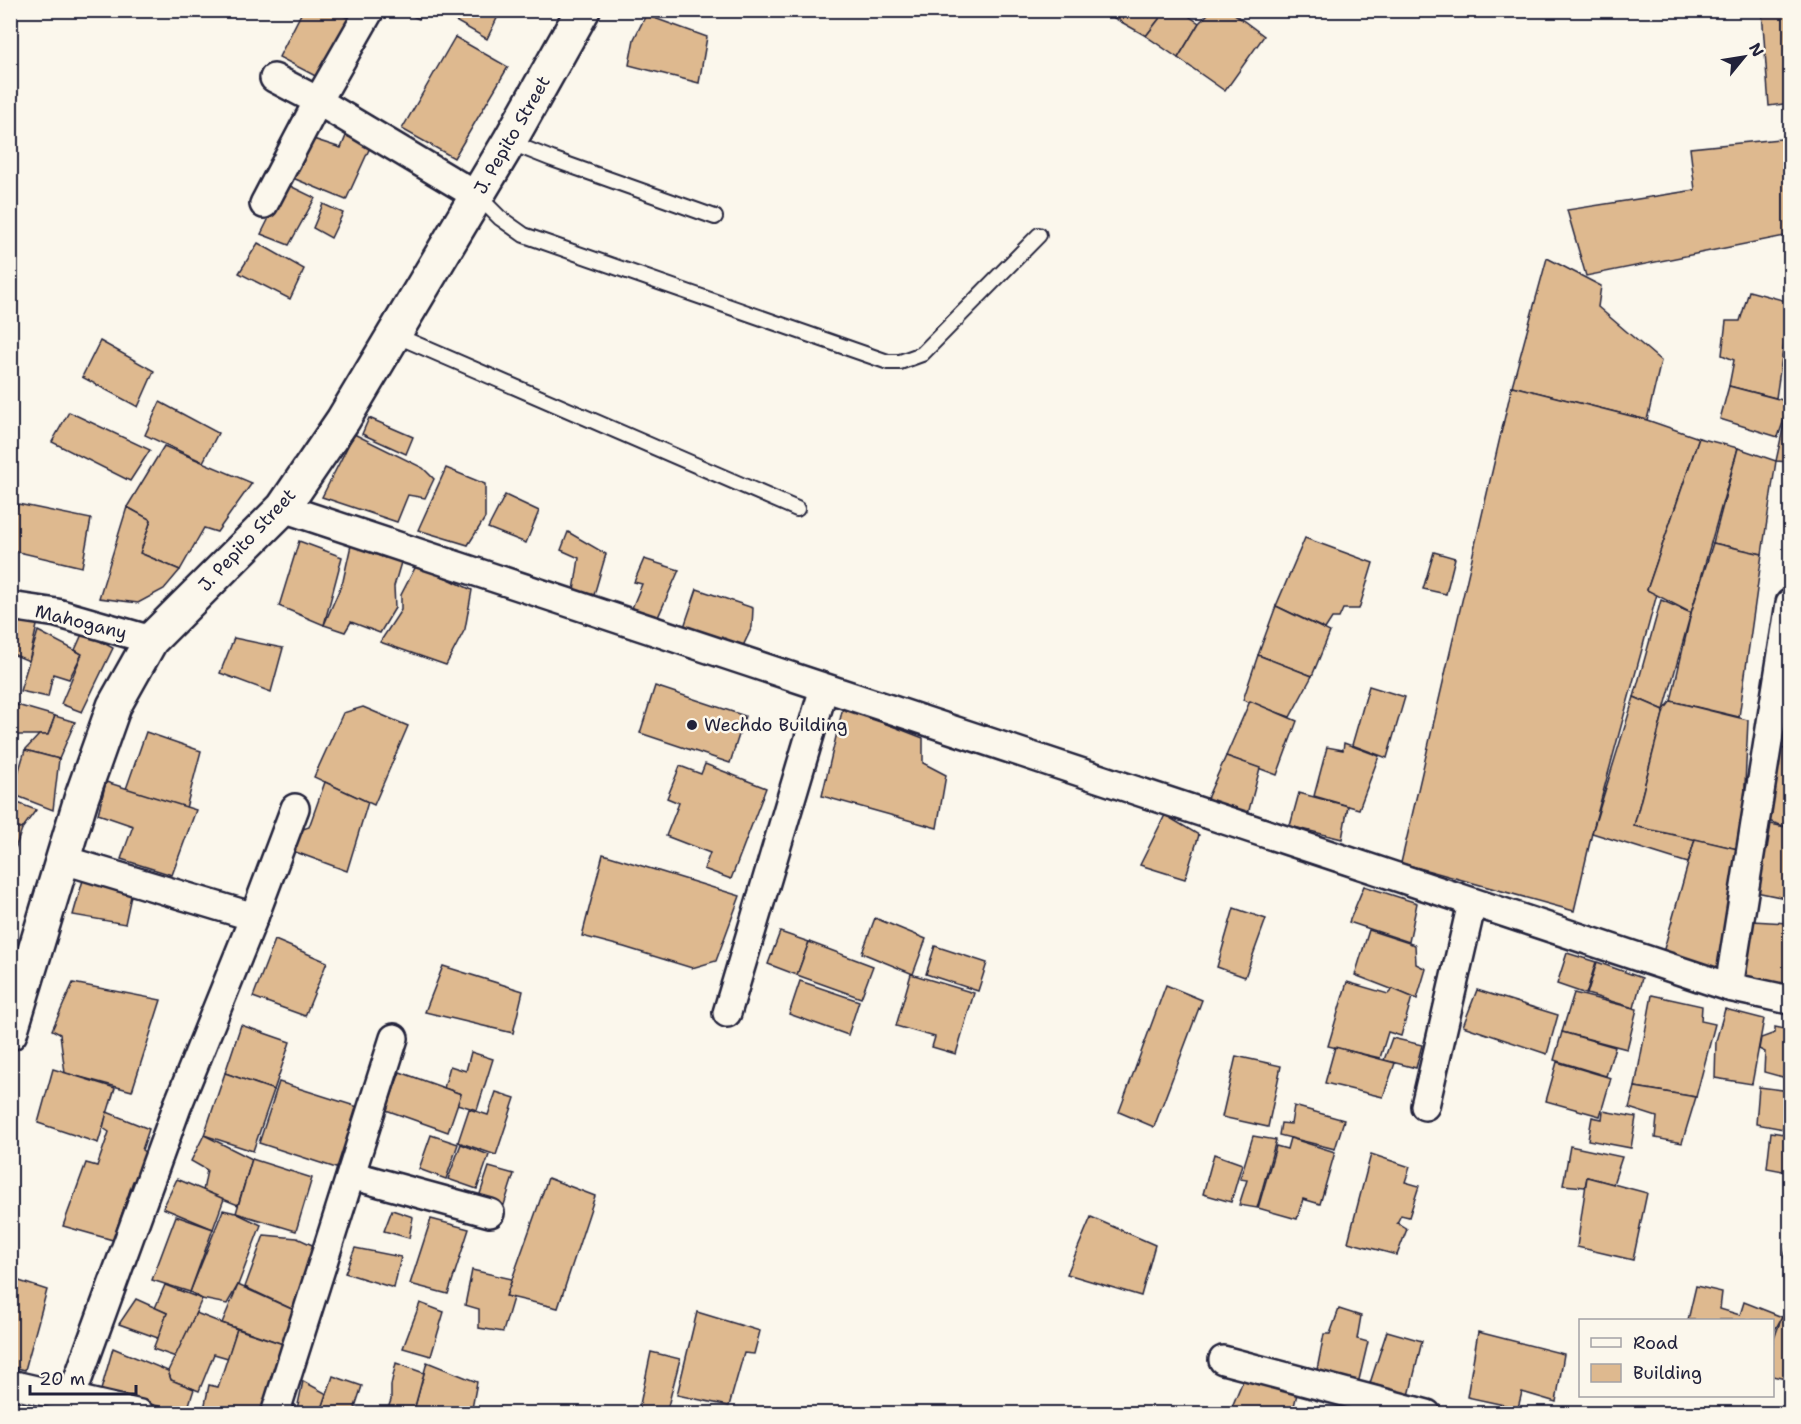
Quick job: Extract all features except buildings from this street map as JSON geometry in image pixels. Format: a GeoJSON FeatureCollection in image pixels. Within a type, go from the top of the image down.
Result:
{"type":"FeatureCollection","features":[{"type":"Feature","properties":{"kind":"street"},"geometry":{"type":"LineString","coordinates":[[264,204],[318,101],[370,10]]}},
{"type":"Feature","properties":{"kind":"street","name":"J. Pepito Street"},"geometry":{"type":"LineString","coordinates":[[11,1028],[81,799],[114,706],[151,640],[283,508],[343,420],[395,335],[509,142],[583,10]]}},
{"type":"Feature","properties":{"kind":"street"},"geometry":{"type":"LineString","coordinates":[[274,78],[318,101],[477,196]]}},
{"type":"Feature","properties":{"kind":"street"},"geometry":{"type":"LineString","coordinates":[[283,508],[1729,987],[1791,1000]]}},
{"type":"Feature","properties":{"kind":"street"},"geometry":{"type":"LineString","coordinates":[[1729,987],[1791,603]]}},
{"type":"Feature","properties":{"kind":"street","name":"Mahogany"},"geometry":{"type":"LineString","coordinates":[[10,606],[57,614],[151,640]]}},
{"type":"Feature","properties":{"kind":"street"},"geometry":{"type":"LineString","coordinates":[[728,1013],[825,688]]}},
{"type":"Feature","properties":{"kind":"street"},"geometry":{"type":"LineString","coordinates":[[71,1398],[177,1107],[254,917],[295,808]]}},
{"type":"Feature","properties":{"kind":"street"},"geometry":{"type":"LineString","coordinates":[[64,860],[254,917]]}},
{"type":"Feature","properties":{"kind":"street"},"geometry":{"type":"LineString","coordinates":[[1425,1106],[1472,903]]}},
{"type":"Feature","properties":{"kind":"street"},"geometry":{"type":"LineString","coordinates":[[276,1413],[394,1038]]}},
{"type":"Feature","properties":{"kind":"street"},"geometry":{"type":"LineString","coordinates":[[351,1175],[490,1213]]}},
{"type":"Feature","properties":{"kind":"street"},"geometry":{"type":"LineString","coordinates":[[1223,1360],[1426,1413]]}},
{"type":"Feature","properties":{"kind":"street"},"geometry":{"type":"LineString","coordinates":[[10,1384],[140,1413]]}},
{"type":"Feature","properties":{"kind":"lane"},"geometry":{"type":"LineString","coordinates":[[509,142],[715,217]]}},
{"type":"Feature","properties":{"kind":"lane"},"geometry":{"type":"LineString","coordinates":[[477,196],[500,218],[524,235],[888,362],[900,362],[922,354],[1039,235]]}},
{"type":"Feature","properties":{"kind":"lane"},"geometry":{"type":"LineString","coordinates":[[395,335],[797,509]]}},
{"type":"Feature","properties":{"kind":"place","name":"Wechdo Building"},"geometry":{"type":"Point","coordinates":[692,725]}}]}
